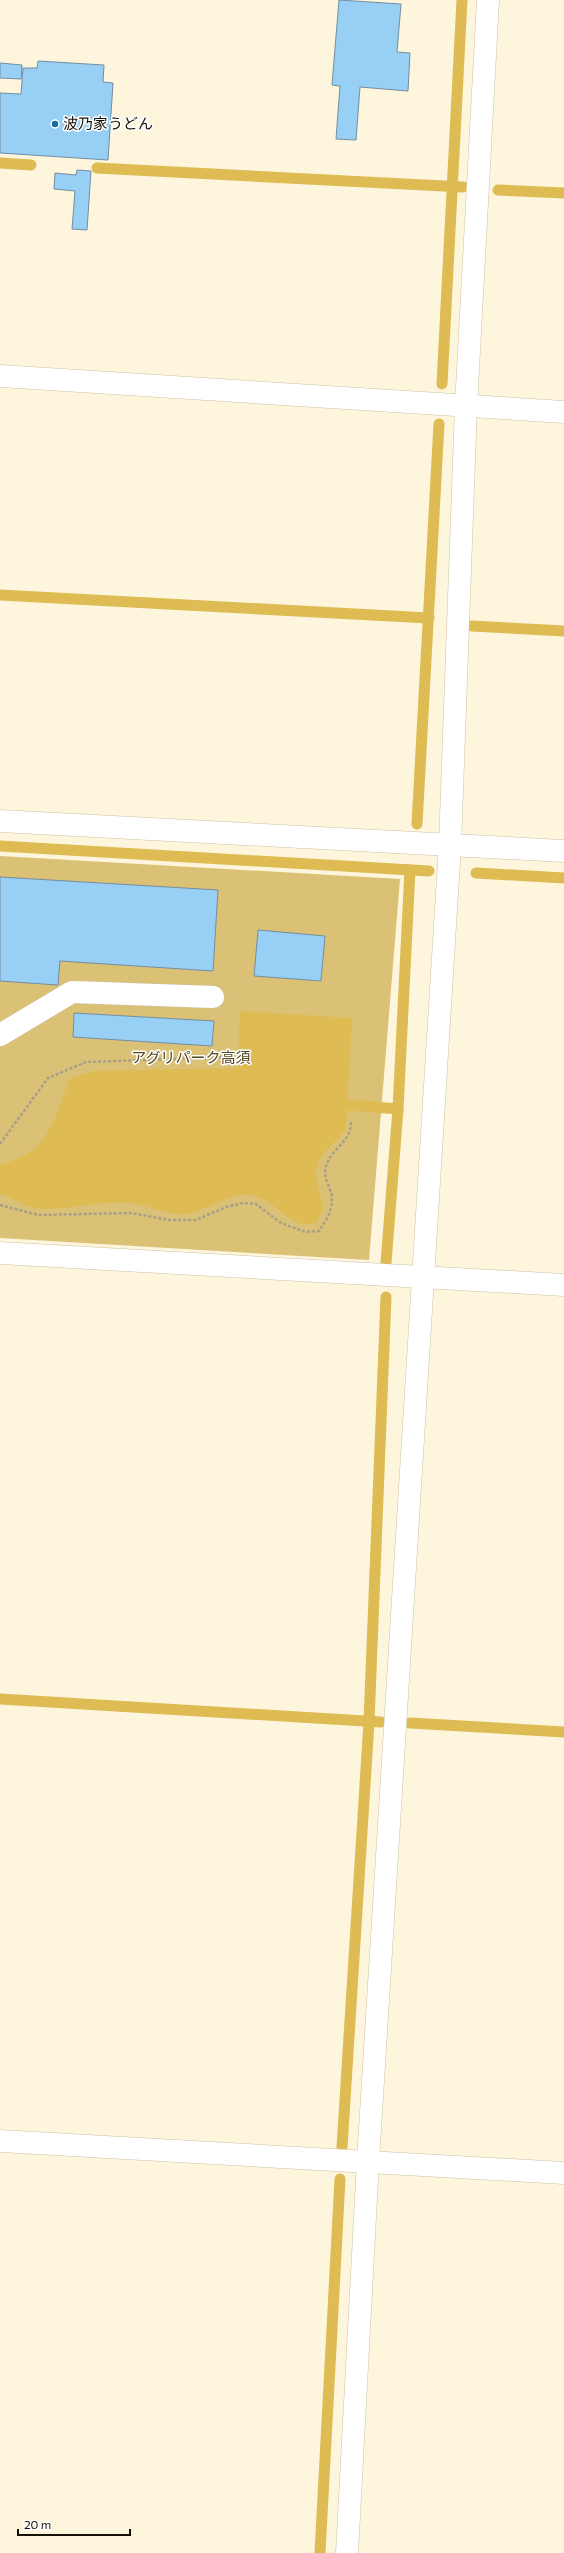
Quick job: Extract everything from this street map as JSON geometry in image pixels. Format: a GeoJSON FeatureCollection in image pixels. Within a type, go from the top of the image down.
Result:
{"type":"FeatureCollection","features":[{"type":"Feature","properties":{"kind":"street"},"geometry":{"type":"LineString","coordinates":[[347,2553],[368,2161],[450,845],[466,406],[488,0]]}},
{"type":"Feature","properties":{"kind":"street"},"geometry":{"type":"LineString","coordinates":[[0,376],[564,412]]}},
{"type":"Feature","properties":{"kind":"street"},"geometry":{"type":"LineString","coordinates":[[0,821],[564,852]]}},
{"type":"Feature","properties":{"kind":"street"},"geometry":{"type":"LineString","coordinates":[[0,1035],[72,992],[213,997]]}},
{"type":"Feature","properties":{"kind":"street"},"geometry":{"type":"LineString","coordinates":[[0,1254],[564,1285]]}},
{"type":"Feature","properties":{"kind":"street"},"geometry":{"type":"LineString","coordinates":[[0,2141],[564,2173]]}},
{"type":"Feature","properties":{"kind":"path"},"geometry":{"type":"LineString","coordinates":[[0,1144],[48,1078],[86,1062],[232,1057]]}},
{"type":"Feature","properties":{"kind":"path"},"geometry":{"type":"LineString","coordinates":[[0,1205],[39,1215],[131,1212],[169,1220],[196,1220],[226,1207],[243,1203],[256,1204],[282,1223],[305,1232],[319,1231],[328,1218],[332,1198],[325,1168],[330,1158],[346,1140],[352,1129],[351,1122]]}},
{"type":"Feature","properties":{"kind":"green space","name":"アグリパーク高須"},"geometry":{"type":"Polygon","coordinates":[[[0,856],[400,879],[369,1260],[0,1238],[0,856]]]}},
{"type":"Feature","properties":{"kind":"shaded area"},"geometry":{"type":"Polygon","coordinates":[[[240,1011],[352,1018],[346,1130],[321,1156],[315,1173],[323,1208],[316,1223],[300,1224],[264,1200],[251,1195],[235,1196],[190,1213],[174,1214],[137,1204],[120,1202],[57,1209],[40,1209],[28,1206],[0,1194],[0,1165],[23,1156],[39,1145],[54,1120],[69,1079],[94,1071],[238,1068],[240,1011]]]}},
{"type":"Feature","properties":{"kind":"building"},"geometry":{"type":"Polygon","coordinates":[[[339,0],[401,4],[397,52],[410,53],[408,91],[360,87],[356,140],[336,139],[340,86],[332,85],[339,0]]]}},
{"type":"Feature","properties":{"kind":"building","name":"波乃家うどん"},"geometry":{"type":"Polygon","coordinates":[[[38,61],[104,65],[103,82],[113,83],[108,160],[0,153],[0,93],[21,94],[23,68],[37,68],[38,61]]]}},
{"type":"Feature","properties":{"kind":"building"},"geometry":{"type":"Polygon","coordinates":[[[0,63],[22,65],[21,79],[0,78],[0,63]]]}},
{"type":"Feature","properties":{"kind":"building"},"geometry":{"type":"Polygon","coordinates":[[[77,170],[91,171],[87,230],[72,229],[75,191],[54,189],[55,173],[76,175],[77,170]]]}},
{"type":"Feature","properties":{"kind":"building"},"geometry":{"type":"Polygon","coordinates":[[[0,877],[218,890],[213,971],[60,961],[58,985],[0,981],[0,877]]]}},
{"type":"Feature","properties":{"kind":"building"},"geometry":{"type":"Polygon","coordinates":[[[258,930],[325,936],[321,981],[254,976],[258,930]]]}},
{"type":"Feature","properties":{"kind":"building"},"geometry":{"type":"Polygon","coordinates":[[[74,1013],[214,1021],[212,1046],[73,1037],[74,1013]]]}},
{"type":"Feature","properties":{"kind":"waterway"},"geometry":{"type":"LineString","coordinates":[[442,384],[462,0]]}},
{"type":"Feature","properties":{"kind":"waterway"},"geometry":{"type":"LineString","coordinates":[[0,163],[31,165]]}},
{"type":"Feature","properties":{"kind":"waterway"},"geometry":{"type":"LineString","coordinates":[[97,168],[463,187]]}},
{"type":"Feature","properties":{"kind":"waterway"},"geometry":{"type":"LineString","coordinates":[[498,190],[564,193]]}},
{"type":"Feature","properties":{"kind":"waterway"},"geometry":{"type":"LineString","coordinates":[[417,824],[439,424]]}},
{"type":"Feature","properties":{"kind":"waterway"},"geometry":{"type":"LineString","coordinates":[[0,595],[429,618]]}},
{"type":"Feature","properties":{"kind":"waterway"},"geometry":{"type":"LineString","coordinates":[[472,626],[564,631]]}},
{"type":"Feature","properties":{"kind":"waterway"},"geometry":{"type":"LineString","coordinates":[[0,846],[429,871]]}},
{"type":"Feature","properties":{"kind":"waterway"},"geometry":{"type":"LineString","coordinates":[[386,1263],[398,1109],[410,870]]}},
{"type":"Feature","properties":{"kind":"waterway"},"geometry":{"type":"LineString","coordinates":[[476,873],[564,878]]}},
{"type":"Feature","properties":{"kind":"waterway"},"geometry":{"type":"LineString","coordinates":[[348,1105],[398,1109]]}},
{"type":"Feature","properties":{"kind":"waterway"},"geometry":{"type":"LineString","coordinates":[[342,2147],[369,1722],[386,1297]]}},
{"type":"Feature","properties":{"kind":"waterway"},"geometry":{"type":"LineString","coordinates":[[0,1699],[381,1722]]}},
{"type":"Feature","properties":{"kind":"waterway"},"geometry":{"type":"LineString","coordinates":[[410,1723],[564,1732]]}},
{"type":"Feature","properties":{"kind":"waterway"},"geometry":{"type":"LineString","coordinates":[[320,2553],[340,2179]]}},
{"type":"Feature","properties":{"kind":"place","name":"波乃家うどん"},"geometry":{"type":"Point","coordinates":[55,124]}}]}
